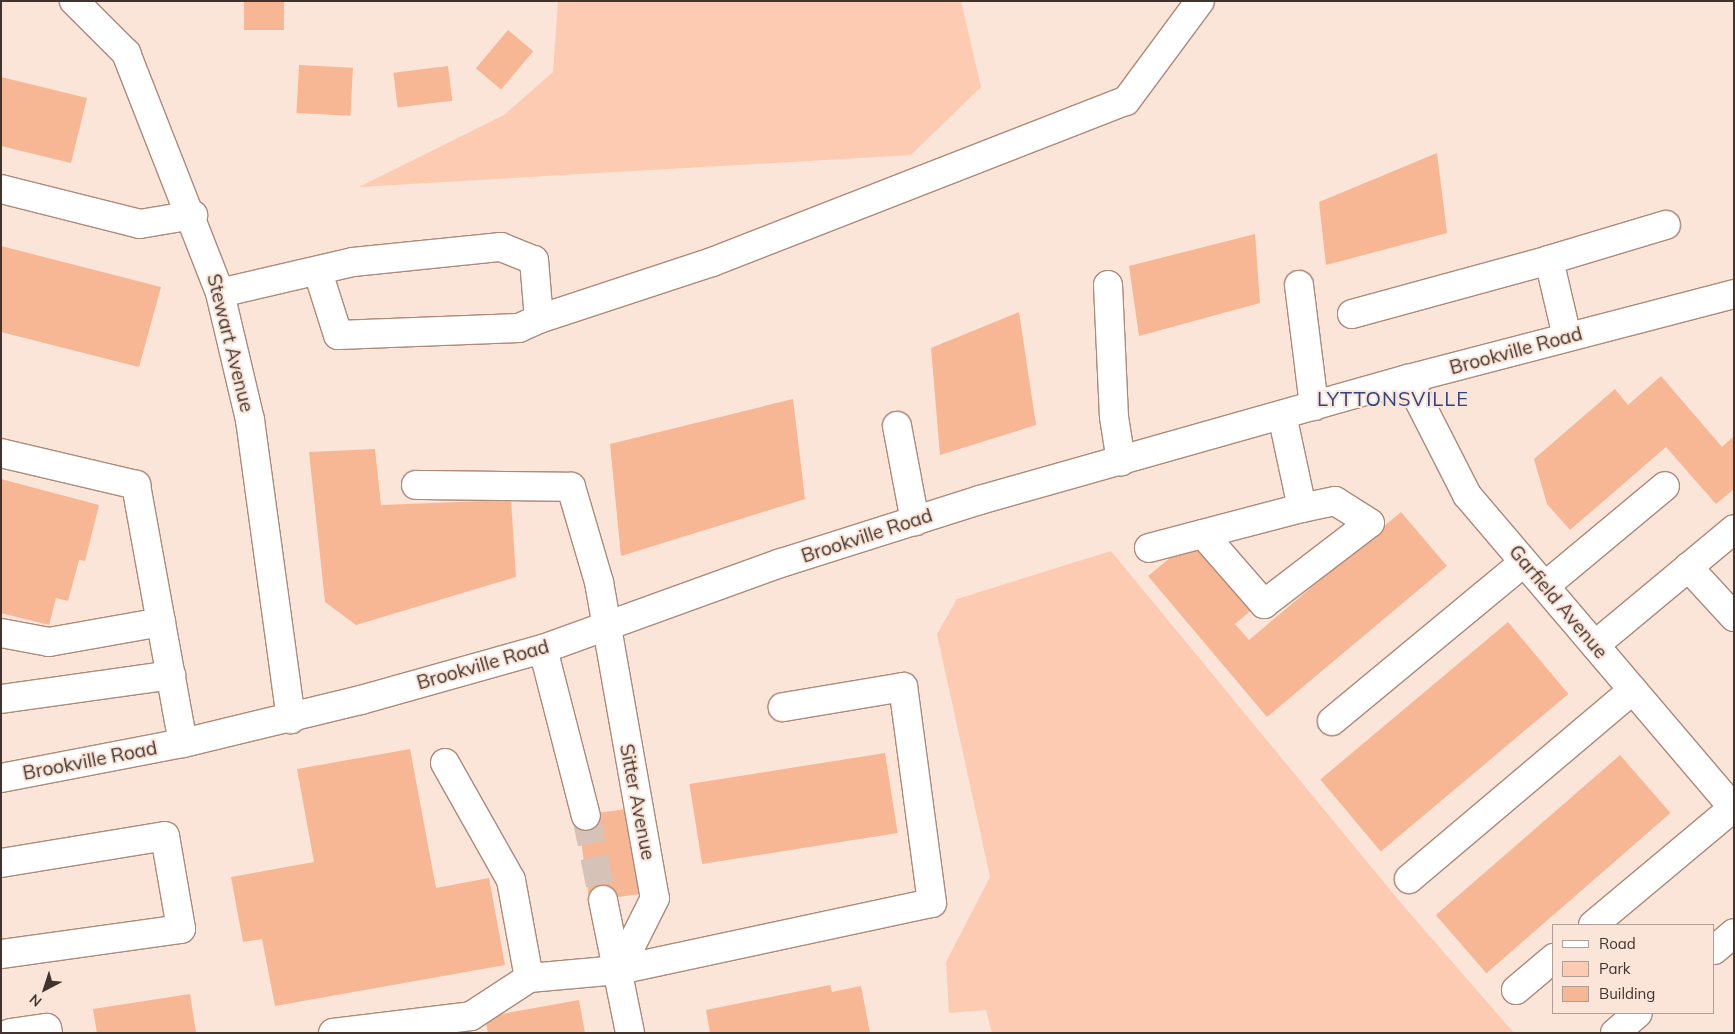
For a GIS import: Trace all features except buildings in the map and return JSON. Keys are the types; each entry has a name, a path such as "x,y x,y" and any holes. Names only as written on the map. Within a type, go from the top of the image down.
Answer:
{"street":[{"name":"Stewart Avenue","path":"74,1 126,53 193,215 220,292 250,420 291,719"},
{"path":"318,272 338,335 519,328 539,319 712,262 1126,101 1200,1"},
{"path":"1,189 140,224 193,215"},
{"path":"1352,314 1549,260 1666,224"},
{"path":"220,292 318,272 353,262 500,247 534,260 539,319"},
{"path":"1549,260 1567,337"},
{"path":"1299,285 1314,406"},
{"path":"1108,286 1114,417 1121,461"},
{"name":"Brookville Road","path":"1,778 183,743 291,719 543,649 606,628 781,563 915,521 1408,379 1732,293"},
{"name":"Garfield Avenue","path":"1408,379 1467,494 1733,808"},
{"path":"1282,415 1302,508"},
{"path":"897,426 915,521"},
{"path":"1,453 136,485 183,743"},
{"name":"Sitter Avenue","path":"416,485 571,487 606,628 655,898 619,970"},
{"path":"1545,586 1665,486"},
{"path":"1148,548 1302,508 1335,501 1370,523 1264,604 1203,534"},
{"path":"1595,645 1734,528"},
{"path":"1332,721 1524,562"},
{"path":"1688,567 1734,617"},
{"path":"1,633 49,642 161,622"},
{"path":"543,649 586,816"},
{"path":"1,699 171,674"},
{"path":"333,1033 471,1016 528,978 619,970 932,903 903,687 783,707"},
{"path":"1409,879 1633,690"},
{"path":"445,763 511,880 528,978"},
{"path":"1594,924 1733,808"},
{"path":"1,863 165,836 181,929 1,954"},
{"path":"603,900 619,970 630,1033"},
{"path":"1715,949 1734,933"},
{"path":"1516,990 1552,960"},
{"path":"1615,1033 1637,1014"},
{"path":"10,1033 47,1028 48,1033"}],"green space":[{"path":"558,1 961,1 981,87 911,155 359,187 504,115 553,72"},
{"path":"1111,551 1401,903 1514,1033 992,1033 986,1010 949,1013 946,962 990,877 937,634 957,599"}],"tunnel":[{"path":"586,816 603,900"}],"district":[{"name":"LYTTONSVILLE","path":"1393,398"}]}
